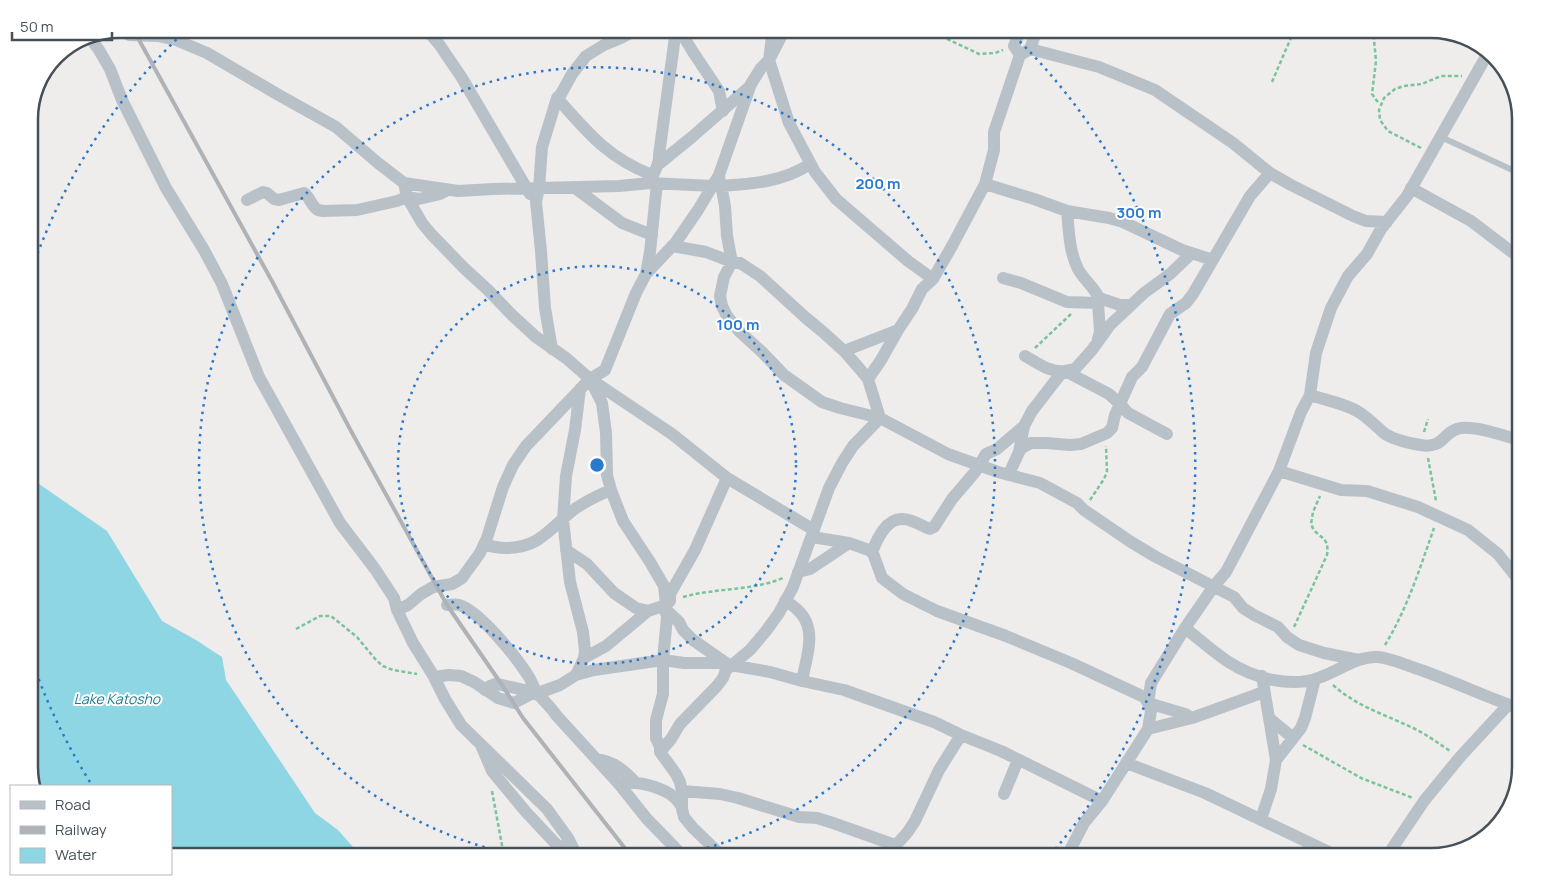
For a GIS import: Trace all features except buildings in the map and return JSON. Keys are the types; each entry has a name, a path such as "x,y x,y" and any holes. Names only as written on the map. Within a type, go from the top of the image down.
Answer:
{"street":[{"path":"167,38 207,52 336,127 404,183 458,191 627,186 653,180 748,185 778,178 810,164"},
{"path":"434,38 462,78 526,189 536,202"},
{"path":"552,349 545,308 536,202 542,147 557,98 579,64 586,56 604,45 621,38"},
{"path":"660,163 659,155 675,38"},
{"path":"684,38 719,91 723,110"},
{"path":"772,38 769,60 790,123 810,164 836,199 908,261 932,279"},
{"path":"397,610 408,605 433,587 449,585 460,580 484,544 503,487 513,465 526,446 590,379 605,370 632,301 646,274 673,245 717,182 751,84 761,68 769,60 780,38"},
{"path":"868,379 912,309 922,289 932,279 985,184 994,150 994,132 1021,50 1021,38"},
{"path":"1021,50 1030,38"},
{"path":"94,42 110,69 122,100 166,188 204,250 222,284 259,377 340,523 394,598 397,610 412,643 434,676 461,725 547,809 573,848"},
{"path":"1021,50 1098,67 1155,90 1233,143 1270,173 1298,189 1366,221 1387,222"},
{"path":"1148,704 1150,683 1184,628 1226,572 1278,472 1300,412 1310,395 1316,353 1331,308 1348,276 1407,196 1485,58"},
{"path":"646,274 652,236 653,180 660,163 751,84"},
{"path":"557,98 612,155 653,180"},
{"path":"1019,452 1022,448 1031,444 1046,442 1070,445 1081,444 1107,433 1112,428 1132,377 1142,368 1170,314 1186,303 1200,284 1250,196 1270,173"},
{"path":"717,182 722,190 732,262 724,277 720,296 722,306 739,332 784,375 822,402 880,418 948,454 1040,483 1076,503 1173,567 1214,586 1234,598 1244,608 1278,627 1299,644 1315,651 1359,660"},
{"path":"404,183 407,197 422,223 444,248 513,316 590,379 672,434 728,478 813,533 849,543 872,552 882,578 903,594 937,611 1006,636 1093,672 1144,697 1151,711 1148,729 1102,801 1084,823 1071,848"},
{"path":"985,184 1067,211 1123,222 1191,254 1213,260"},
{"path":"575,188 622,223 673,245 706,252 732,262 740,263 760,276 844,351 868,379 880,418"},
{"path":"1411,188 1472,221 1512,252"},
{"path":"247,200 263,192 279,200 304,193 318,210 349,211 397,201 407,197 429,197 450,190"},
{"path":"1067,211 1073,258 1078,270 1099,301 1100,332 1098,339"},
{"path":"1025,356 1049,370 1058,372 1075,368 1092,350 1098,339 1110,325 1131,304 1144,292 1170,274 1191,254"},
{"path":"1003,278 1021,283 1067,302 1084,304 1099,301 1120,305 1131,304"},
{"path":"844,351 898,330"},
{"path":"1066,371 1108,394 1128,412 1167,434"},
{"path":"1009,474 1019,452 1024,426 1032,411 1059,376 1066,371"},
{"path":"590,379 602,403 606,433 607,475 623,521 664,586 667,605 684,630 693,640 731,666"},
{"path":"576,675 584,658 585,651 583,632 570,582 562,520 566,476 575,430 580,389"},
{"path":"1310,395 1355,410 1368,418 1386,434 1408,442 1426,445 1436,444 1456,429 1463,428 1497,433 1512,438"},
{"path":"660,752 672,739 680,724 717,686 726,670 750,650 778,613 793,587 829,488 842,463 853,446 880,418"},
{"path":"872,552 888,524 896,520 904,519 930,529 937,525 952,499 972,477 978,464 986,454 997,449 1024,426"},
{"path":"1278,472 1341,490 1367,491 1418,507 1468,530 1498,554 1512,571"},
{"path":"714,848 684,817 680,782 660,752 655,727 663,694 666,617 670,594 695,550 728,478"},
{"path":"484,544 496,548 513,548 531,542 542,537 575,509 598,495 611,490"},
{"path":"798,572 810,569 849,543"},
{"path":"566,550 587,564 626,602 636,608 648,611"},
{"path":"785,601 803,615 809,628 809,651 802,681"},
{"path":"447,605 456,604 464,607 494,633 529,677 536,693 548,703 556,715 619,784 647,819 676,848"},
{"path":"584,658 606,646 648,611 667,605"},
{"path":"1184,628 1228,661 1244,670 1274,681 1292,683 1319,678 1354,661 1377,657 1437,675 1512,706"},
{"path":"434,676 461,676 498,698 514,703 560,685 576,675 594,670 663,660 684,663 719,663 770,672 844,690 934,722 1001,751 1102,801"},
{"path":"1260,819 1272,789 1276,760 1262,676"},
{"path":"1276,760 1301,728 1319,678"},
{"path":"1148,729 1192,718 1264,692"},
{"path":"1148,704 1185,714 1192,718"},
{"path":"1392,848 1424,802 1460,758 1508,705"},
{"path":"1270,720 1293,738"},
{"path":"893,848 911,827 938,770 961,735"},
{"path":"480,743 492,771 521,807 556,844 563,848"},
{"path":"596,759 618,766 636,783"},
{"path":"1004,794 1018,760"},
{"path":"1126,763 1205,793 1260,819 1306,848"},
{"path":"619,784 636,783 668,792 682,808"},
{"path":"682,791 720,794 798,817 817,818 895,845"}],"lane":[{"path":"1441,137 1512,170"}],"path":[{"path":"943,38 979,54 1021,50"},
{"path":"1272,82 1291,38"},
{"path":"1374,38 1376,61 1372,94 1382,104"},
{"path":"1429,156 1420,146 1388,131 1380,120 1379,110 1384,98 1395,89 1422,84 1441,76 1466,75 1479,70"},
{"path":"1025,356 1084,304"},
{"path":"1377,657 1395,629 1404,609 1439,516 1424,433 1428,419"},
{"path":"1084,510 1107,472 1105,448 1107,433"},
{"path":"1288,637 1297,621 1328,548 1324,538 1310,524 1312,512 1324,486"},
{"path":"667,605 693,594 716,592 780,580 798,572"},
{"path":"296,629 320,616 331,616 357,637 376,660 388,669 434,676"},
{"path":"1319,678 1350,698 1391,719 1414,728 1460,758"},
{"path":"1293,738 1361,778 1424,802"},
{"path":"490,783 502,848"}],"water":[{"name":"Lake Katosho","path":"38,483 107,531 162,621 222,657 226,680 315,813 338,830 354,848 172,848 172,785 40,785 38,772"}],"railway":[{"path":"138,38 447,605 523,718 625,848"}]}
